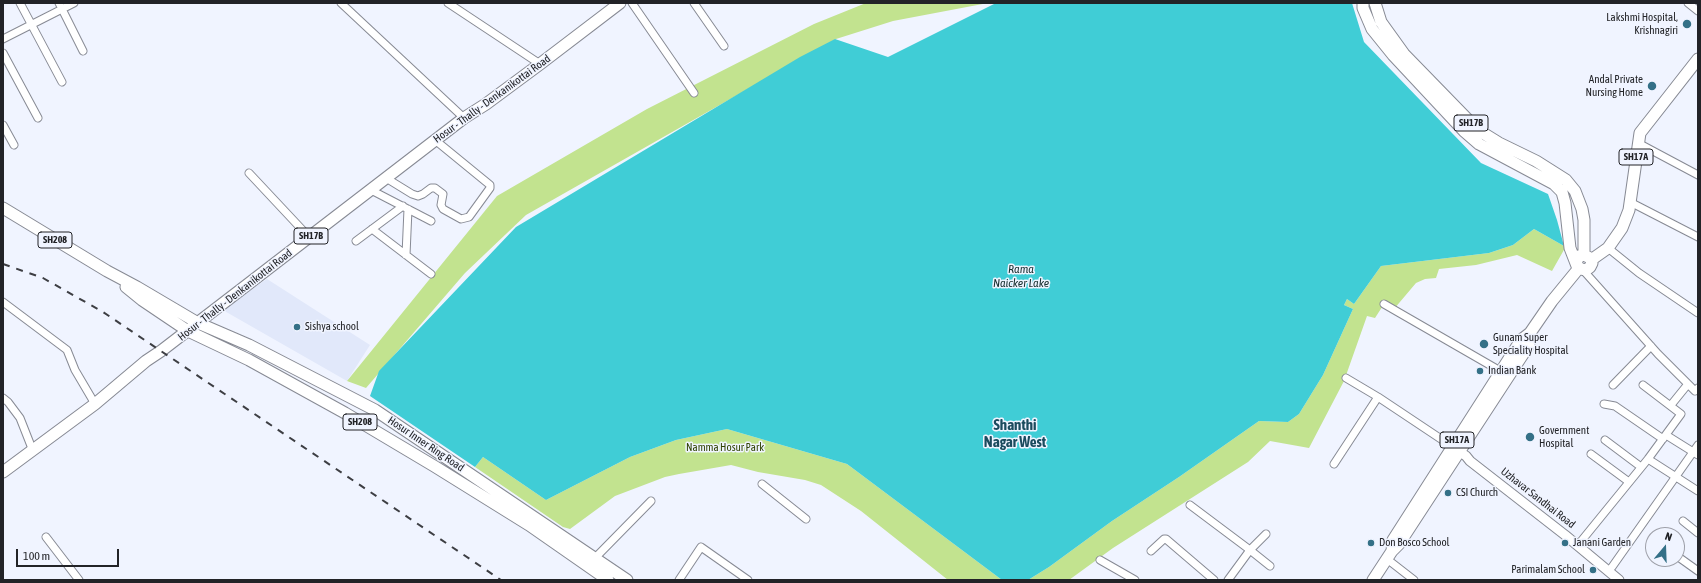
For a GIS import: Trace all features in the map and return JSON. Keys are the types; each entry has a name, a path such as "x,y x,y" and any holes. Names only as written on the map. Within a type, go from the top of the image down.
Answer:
{"main road":[{"name":"Hosur - Thally - Denkanikottai Road","path":"3,472 95,404 146,362 435,140 464,118 486,104 620,3"},
{"name":"SH17B","path":"1363,3 1363,8 1372,29 1393,55 1464,132 1479,144 1554,184 1562,192 1565,203 1570,248 1583,260"},
{"name":"SH17B","path":"1375,3 1381,22 1404,54 1460,112 1484,134 1536,161 1566,180 1577,196 1584,220 1583,260"},
{"name":"SH17A","path":"1460,451 1502,372 1521,340 1530,334 1552,301 1583,260 1608,248 1622,228 1629,210 1640,133 1698,58"},
{"name":"Hosur Inner Ring Road","path":"3,208 107,271 198,323 249,345 375,410 499,492 627,580"},
{"name":"Hosur Inner Ring Road","path":"107,271 142,300 188,331 249,360 318,398 434,466 516,517 608,580"},
{"name":"SH17A","path":"1373,580 1389,555 1393,540 1460,451 1529,345 1530,334"},
{"path":"318,398 326,385"},
{"name":"Uzhavar Sandhai Road","path":"1460,451 1470,461 1579,543 1619,580"},
{"path":"1579,543 1627,580"}],"street":[{"path":"20,3 62,82"},
{"path":"3,39 31,25 61,6 74,3"},
{"path":"341,3 464,118"},
{"path":"448,3 540,64"},
{"path":"632,3 694,93"},
{"path":"694,3 724,46"},
{"path":"1688,3 1698,11"},
{"path":"61,6 83,50"},
{"path":"3,53 38,118"},
{"path":"3,125 14,145"},
{"path":"386,178 418,196 431,188 435,188 442,194 441,205 443,209 461,219 469,217 490,188 490,185 435,140"},
{"path":"1638,143 1698,175"},
{"path":"249,173 309,237"},
{"path":"371,190 431,221"},
{"path":"1630,202 1698,237"},
{"path":"356,241 405,207"},
{"path":"405,207 406,255"},
{"path":"372,229 431,274"},
{"path":"1608,248 1638,273 1698,313"},
{"path":"1583,260 1651,346 1695,391 1698,388"},
{"path":"3,302 67,350 75,370 95,404"},
{"path":"1384,304 1502,372"},
{"path":"1613,385 1651,346"},
{"path":"1346,378 1378,396 1460,451"},
{"path":"1671,405 1688,384"},
{"path":"1579,543 1648,459 1681,414 1643,385"},
{"path":"1334,464 1378,396"},
{"path":"3,399 8,402 20,418 33,451"},
{"path":"1604,404 1614,406 1623,413 1695,454"},
{"path":"1605,440 1641,467"},
{"path":"1612,567 1675,477 1695,454 1698,445"},
{"path":"1591,454 1629,482"},
{"path":"1648,459 1698,491"},
{"path":"762,484 806,519"},
{"path":"595,558 651,501"},
{"path":"1190,505 1270,566"},
{"path":"1683,521 1698,533"},
{"path":"1228,580 1250,550 1266,534"},
{"path":"46,537 79,580"},
{"path":"1151,551 1166,539 1214,580"},
{"path":"680,580 701,547 748,580"},
{"path":"1389,555 1414,580"},
{"path":"1100,560 1135,580"},
{"path":"1685,562 1698,571"}],"shaded area":[{"name":"Sishya school","path":"267,279 370,345 347,381 221,309"}],"green space":[{"path":"866,3 988,3 893,21 836,39 526,215 465,273 366,388 347,381 497,196 647,109 814,24"},
{"path":"1534,229 1565,248 1552,271 1517,255 1476,265 1439,269 1436,278 1425,279 1416,283 1394,309 1384,304 1375,318 1367,316 1344,381 1309,448 1270,441 1248,462 1113,548 1069,580 1028,580 1259,421 1288,422 1299,414 1323,375 1353,309 1344,305 1347,299 1354,304 1381,266 1489,253 1513,245"},
{"name":"Namma Hosur Park","path":"727,429 847,464 1002,580 948,580 861,511 821,485 805,480 758,472 731,465 679,474 665,477 615,496 570,529 563,527 475,467 483,457 546,500 630,457 676,440"}],"water":[{"name":"Rama Naicker Lake","path":"996,3 1352,3 1364,42 1481,163 1548,194 1564,246 1534,229 1513,245 1489,253 1381,266 1354,304 1347,299 1344,305 1353,309 1323,375 1299,414 1288,422 1259,421 1028,580 1002,580 847,464 727,429 676,440 630,457 546,500 483,457 475,467 370,396 379,371 516,227 800,57 835,39 888,57"}],"railway":[{"path":"3,264 43,278 103,312 501,580"}],"place":[{"name":"Lakshmi Hospital, Krishnagiri","path":"1687,24"},
{"name":"Andal Private Nursing Home","path":"1652,86"},
{"name":"Sishya school","path":"297,327"},
{"name":"Gunam Super Speciality Hospital","path":"1484,344"},
{"name":"Indian Bank","path":"1480,371"},
{"name":"Government Hospital","path":"1530,437"},
{"name":"CSI Church","path":"1448,493"},
{"name":"Don Bosco School","path":"1371,543"},
{"name":"Janani Garden","path":"1565,543"},
{"name":"Parimalam School","path":"1593,570"}],"district":[{"name":"Shanthi Nagar West","path":"1015,434"}]}
